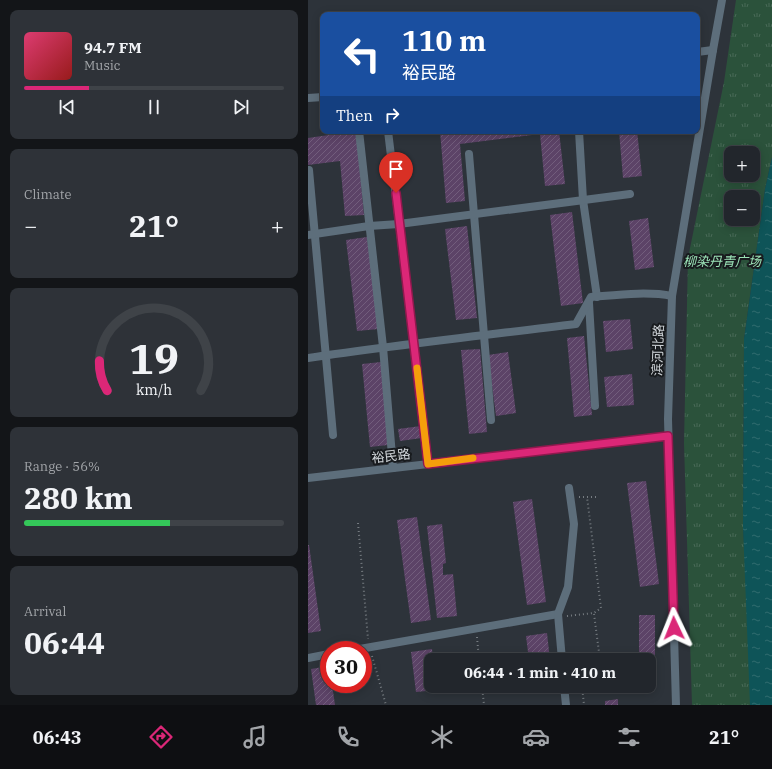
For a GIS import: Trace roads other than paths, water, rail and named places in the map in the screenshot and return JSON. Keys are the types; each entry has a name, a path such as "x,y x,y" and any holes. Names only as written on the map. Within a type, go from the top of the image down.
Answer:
{"street":[{"name":"滨河北路","path":"700,128 722,0"},
{"path":"700,52 713,50"},
{"path":"308,98 320,97"},
{"path":"359,134 383,347 393,468"},
{"path":"388,134 428,464"},
{"path":"579,134 583,200 597,297"},
{"name":"滨河北路","path":"676,705 668,436 672,296 699,134"},
{"path":"469,154 491,420"},
{"path":"309,170 312,235 326,355 333,435"},
{"path":"312,235 369,226 399,224 630,194"},
{"path":"308,358 383,347 576,324 591,298 631,294 664,294 672,296"},
{"path":"588,302 594,406"},
{"name":"裕民路","path":"308,478 668,436"},
{"path":"561,653 558,615 568,587 574,524 569,488"},
{"path":"372,646 558,615"},
{"path":"308,658 320,656"},
{"path":"565,693 566,705"}],"water":[{"path":"772,157 772,705 750,705 743,527 744,339 765,189"}],"park label":[{"name":"柳染丹青广场","path":"722,261"}]}
